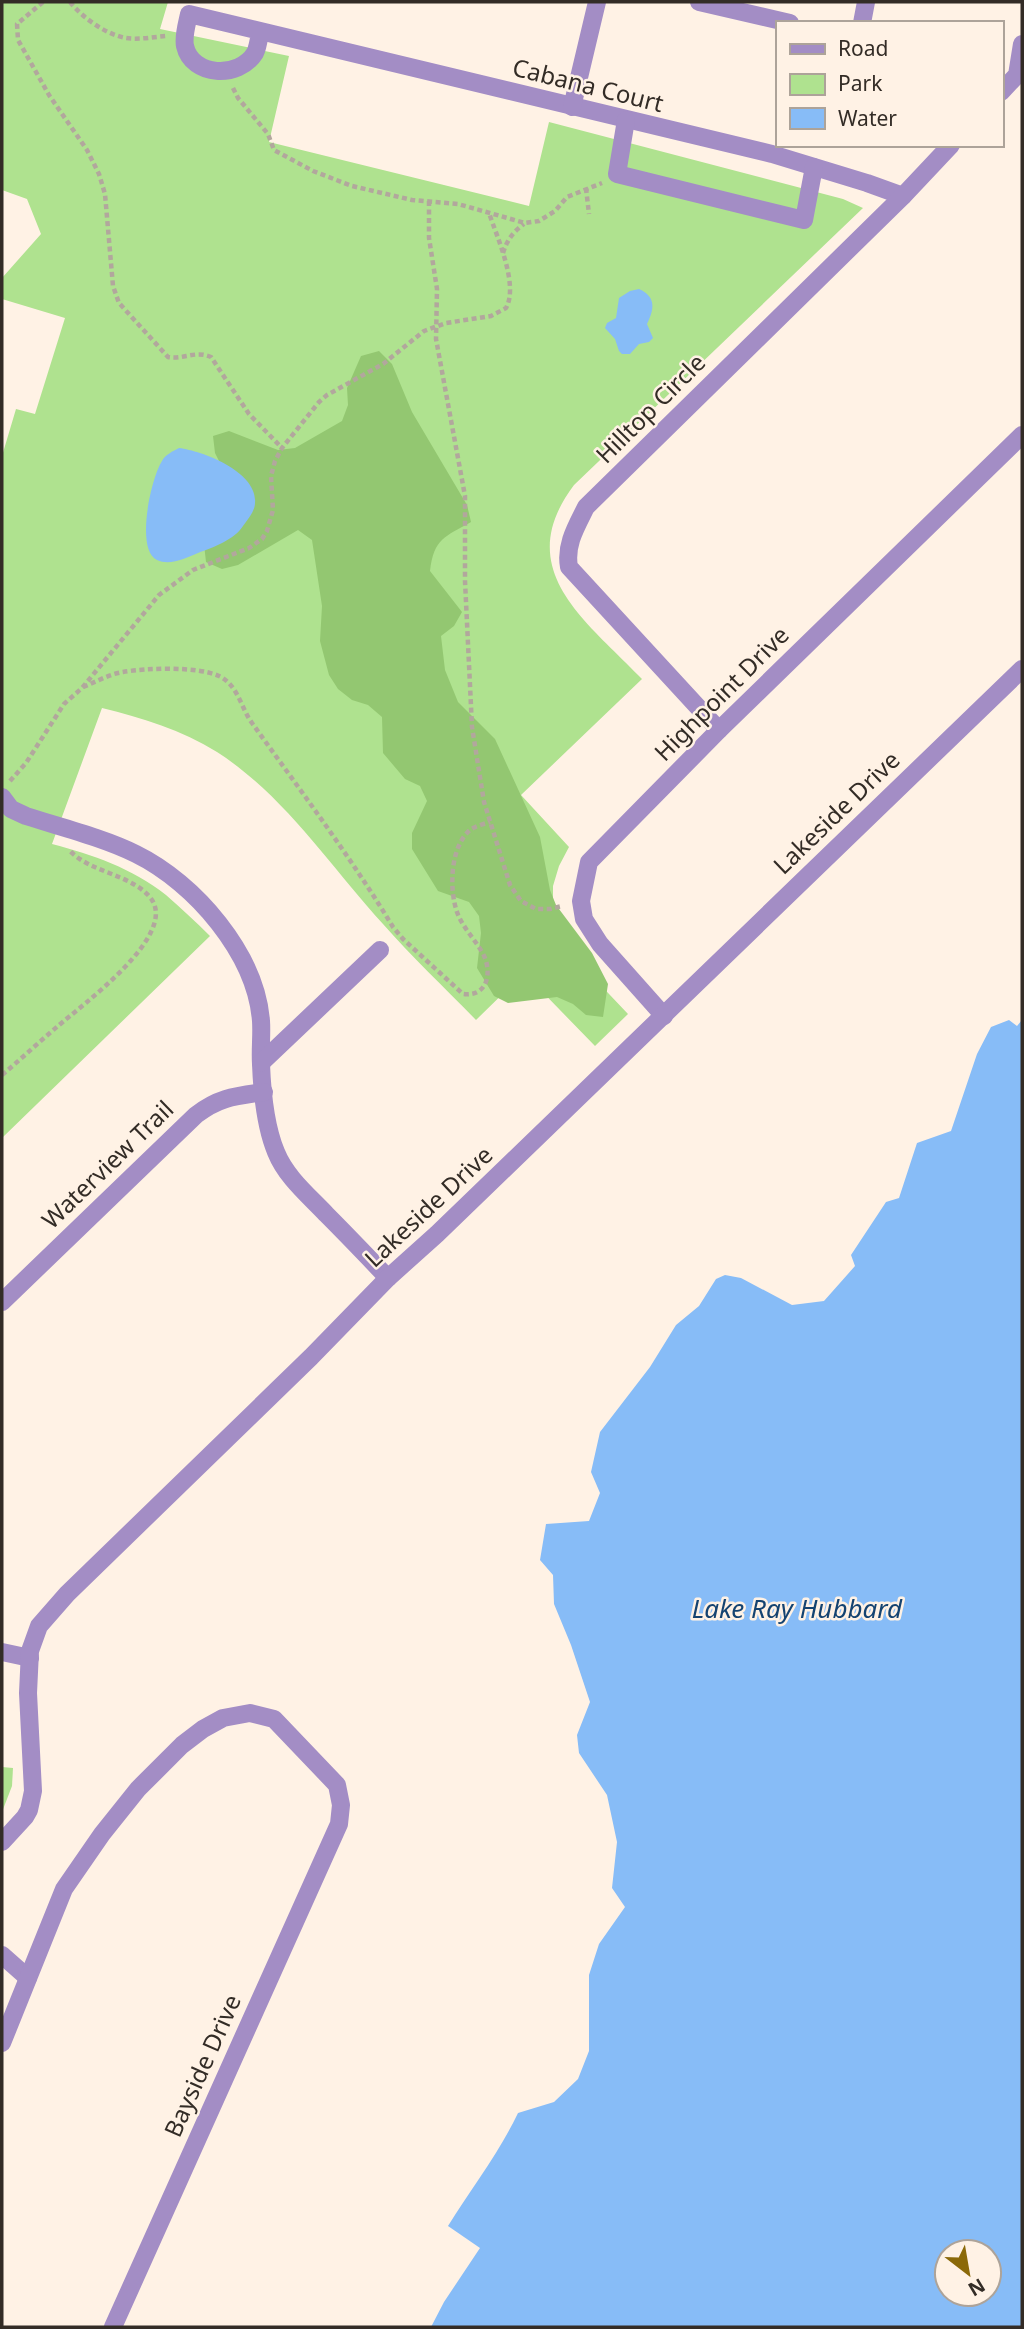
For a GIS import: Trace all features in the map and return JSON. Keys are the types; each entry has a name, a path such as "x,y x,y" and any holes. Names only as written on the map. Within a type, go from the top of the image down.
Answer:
{"street":[{"path":"572,107 597,2"},
{"path":"699,2 781,21"},
{"path":"862,21 866,2"},
{"name":"Cabana Court","path":"185,34 189,14 772,154 903,196"},
{"path":"185,34 187,54 196,64 208,70 229,70 246,62 254,53 260,32"},
{"path":"1003,89 1014,75 1022,44"},
{"path":"626,120 617,174 804,220 814,167"},
{"name":"Hilltop Circle","path":"719,730 569,567 567,555 571,538 586,507 903,196 949,147"},
{"name":"Highpoint Drive","path":"581,901 589,862 719,730 1022,435"},
{"name":"Lakeside Drive","path":"2,1842 25,1817 33,1791 28,1693 30,1658 39,1626 67,1594 311,1357 388,1278 664,1016 1022,669"},
{"path":"2,797 11,808 26,816 136,854 175,880 205,908 235,944 245,961 258,997 264,1092 276,1153 291,1178 388,1278"},
{"path":"581,901 584,919 600,944 664,1016"},
{"path":"261,1063 380,950"},
{"name":"Waterview Trail","path":"2,1302 196,1115 211,1103 226,1097 264,1092"},
{"path":"2,1652 30,1658"},
{"name":"Bayside Drive","path":"28,1978 64,1889 102,1834 138,1789 182,1745 202,1730 223,1718 250,1713 274,1719 337,1785 341,1805 339,1824 113,2327"},
{"path":"2,1955 28,1978 2,2043"}],"path":[{"path":"43,2 23,17 16,34 25,55 78,135 99,174 104,194 113,286 119,303 168,357 176,358 194,353 211,357 249,414 282,448"},
{"path":"70,2 94,23 120,36 137,38 185,34"},
{"path":"229,70 238,99 268,134 274,150 340,183 412,200 458,204 525,223 539,222 555,211 567,197 617,174"},
{"path":"586,188 589,214"},
{"path":"429,201 429,238 437,289 436,326 446,399 465,496 465,581 472,727 484,802 510,885 522,901 536,909 550,909 581,901"},
{"path":"2,787 12,780 26,763 64,704 82,688 159,595 193,570 249,548 262,539 273,510 271,477 275,461 282,448 327,395 383,364 424,331 436,326 491,316 506,308 511,295 503,254 489,213"},
{"path":"503,254 514,232 525,223"},
{"path":"82,688 123,672 165,670 206,672 231,684 249,719 330,829 393,926 403,939 463,994 478,993 487,982 488,969 483,955 457,913 453,882 456,855 471,830 490,822"},
{"path":"2,1075 108,985 137,953 153,928 156,908 151,899 130,883 78,859 70,851 75,832"}],"green space":[{"path":"2,2 168,2 160,29 289,56 269,142 529,206 549,122 843,199 863,208 574,485 556,515 550,543 553,568 563,592 579,615 642,679 521,795 569,847 553,886 553,907 573,956 628,1014 595,1046 524,973 476,1020 394,936 305,832 264,789 217,752 190,737 102,708 52,844 97,858 140,877 166,895 210,936 2,1138 2,456 16,409 35,414 65,318 2,299 2,278 41,234 27,199 2,190"},
{"path":"379,351 392,364 412,412 467,505 471,522 442,540 434,552 430,571 462,612 454,626 441,636 445,670 458,702 495,739 540,837 550,890 556,905 592,953 608,984 603,1017 586,1015 573,1004 557,997 508,1003 494,996 477,968 481,933 479,916 469,902 438,891 412,849 412,833 427,801 420,786 405,779 383,753 382,717 368,705 352,700 338,689 329,675 320,641 322,606 312,540 298,530 238,565 222,569 206,562 204,544 230,483 215,453 213,436 229,431 278,450 295,448 342,421 348,405 347,388 361,356"},
{"path":"2,1767 13,1768 12,1786 2,1812"}],"water":[{"path":"639,289 651,300 652,309 647,324 653,338 649,342 639,344 630,354 622,354 615,339 605,328 607,323 616,318 619,298"},
{"path":"179,448 214,459 239,473 254,492 255,506 243,526 229,539 183,559 162,562 150,554 147,543 147,513 153,482 162,461 169,453"},
{"name":"Lake Ray Hubbard","path":"1009,1020 1017,1026 1022,1020 1022,2327 431,2327 444,2302 480,2248 448,2226 494,2157 518,2113 554,2102 578,2079 589,2051 589,1975 599,1944 625,1907 612,1888 617,1842 607,1795 579,1753 577,1735 590,1702 554,1604 553,1575 540,1560 546,1524 589,1521 600,1493 591,1472 600,1432 650,1367 676,1325 699,1306 716,1279 725,1275 741,1278 792,1305 824,1301 855,1266 851,1255 886,1202 899,1198 917,1143 951,1131 977,1054 991,1027"}]}
